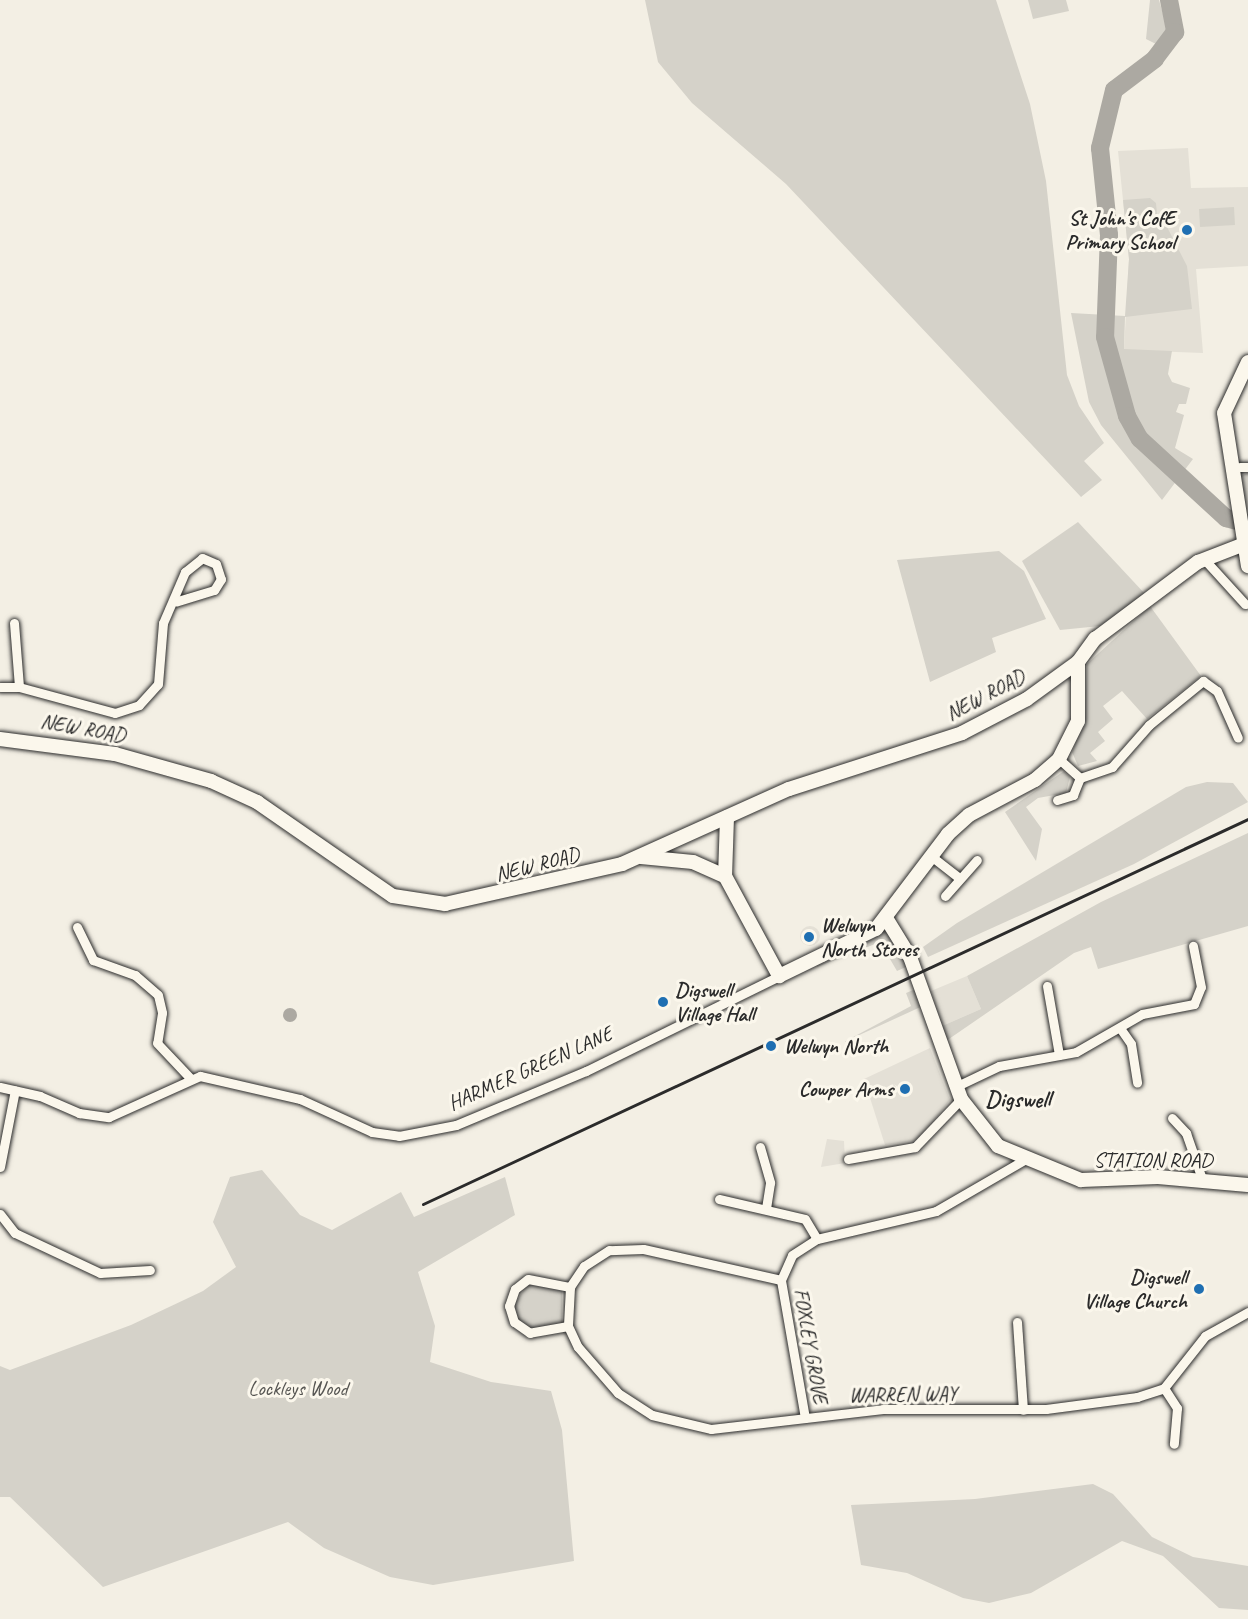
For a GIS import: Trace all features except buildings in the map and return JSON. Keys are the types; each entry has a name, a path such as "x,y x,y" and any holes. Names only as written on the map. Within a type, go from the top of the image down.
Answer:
{"street":[{"path":"1248,362 1224,413 1242,545 1248,566"},
{"path":"1078,662 1100,634 1204,559 1242,545"},
{"path":"0,687 19,687 115,713 139,705 158,684 163,623 177,601 179,582 191,564 202,558 216,564 221,579 214,590 177,601"},
{"path":"1204,559 1245,604"},
{"path":"14,623 19,687"},
{"name":"HARMER GREEN LANE","path":"189,1077 300,1099 372,1132 399,1136 456,1125 586,1071 876,929 931,856 969,815 1024,788 1059,759 1078,721 1078,662"},
{"name":"NEW ROAD","path":"0,739 94,750 211,781 257,802 393,896 424,903 471,902 639,857 789,789 962,733 1027,699 1078,662"},
{"path":"1058,800 1073,795 1080,778 1112,767 1149,726 1203,681 1217,691 1238,738"},
{"path":"1059,759 1080,778"},
{"path":"727,817 725,876 779,976"},
{"path":"931,856 959,878"},
{"path":"639,857 693,862 725,876"},
{"path":"945,896 977,860"},
{"name":"STATION ROAD","path":"886,918 910,957 958,1093 988,1138 1024,1160 1088,1181 1202,1179 1248,1185"},
{"path":"0,1087 15,1090 79,1113 109,1117 140,1106 189,1077 157,1043 162,1004 154,990 135,975 93,960 77,927"},
{"path":"848,1159 915,1147 958,1093 999,1065 1059,1055 1120,1028 1142,1014 1197,1001 1201,987 1193,946"},
{"path":"1047,986 1059,1055"},
{"path":"1120,1028 1131,1044 1137,1083"},
{"path":"0,1167 15,1090"},
{"path":"1172,1118 1186,1133 1202,1179"},
{"path":"760,1147 770,1183 766,1208"},
{"path":"570,1287 528,1279 515,1289 509,1306 514,1322 530,1333 568,1326 570,1287 599,1254 630,1247 782,1280 792,1255 817,1239 936,1211 1024,1160"},
{"path":"719,1199 766,1208 805,1219 817,1239"},
{"path":"0,1214 15,1233 57,1256 101,1273 150,1270"},
{"name":"FOXLEY GROVE","path":"782,1280 805,1418"},
{"path":"1174,1444 1177,1408 1164,1388 1205,1336 1248,1312"},
{"path":"1017,1322 1023,1410"},
{"name":"WARREN WAY","path":"568,1326 606,1382 652,1415 711,1429 884,1409 1023,1410 1122,1401 1164,1388"}],"shaded area":[{"name":"St John's CofE Primary School","path":"1188,148 1191,188 1248,187 1248,266 1196,269 1203,353 1124,350 1129,259 1118,151"},
{"path":"810,926 817,929 820,936 817,943 810,946 803,943 800,936 803,929"},
{"path":"967,976 981,1009 942,1026 931,991"},
{"path":"290,1008 295,1010 297,1015 295,1020 290,1022 285,1020 283,1015 285,1010"},
{"path":"930,1048 950,1100 919,1140 885,1145 864,1079"},
{"path":"827,1139 844,1141 845,1163 821,1167"}],"green space":[{"path":"645,0 996,0 1030,104 1046,181 1067,375 1079,406 1104,443 1084,461 1102,480 1081,497 786,184 692,103 658,62"},
{"path":"1028,0 1066,0 1069,11 1033,19"},
{"path":"1150,0 1159,0 1168,31 1158,45 1146,39"},
{"path":"1150,198 1156,203 1158,225 1166,225 1187,266 1192,309 1125,317 1124,349 1172,351 1168,374 1172,382 1190,388 1186,404 1179,404 1176,412 1184,415 1175,448 1193,459 1162,500 1101,425 1089,402 1071,313 1125,316 1129,259 1123,200"},
{"path":"1234,207 1235,225 1200,227 1199,209"},
{"path":"1248,473 1248,536 1240,476"},
{"path":"1078,522 1146,595 1100,626 1060,630 1022,561"},
{"path":"999,551 1024,571 1046,619 992,638 996,652 930,682 897,560"},
{"path":"1150,606 1201,676 1147,719 1122,691 1103,706 1113,719 1098,732 1105,741 1090,753 1097,761 1078,766 1072,752 1085,718 1087,664"},
{"path":"1064,771 1070,777 1066,793 1038,798 1026,807 1042,829 1036,861 1005,812"},
{"path":"1207,782 1233,783 1248,802 1134,864 928,957 923,947 957,923 1186,787"},
{"path":"1248,833 1248,926 1098,969 1091,947 1074,953 946,1041 942,1026 981,1009 967,976 1101,902"},
{"path":"882,931 894,934 908,966 897,971 880,942 817,967 815,963"},
{"path":"918,988 925,1005 844,1042 911,1006 906,993"},
{"name":"Lockleys Wood","path":"262,1170 300,1215 332,1230 401,1192 414,1217 505,1177 515,1215 418,1272 435,1326 430,1362 491,1382 551,1391 562,1430 574,1561 433,1585 390,1577 324,1548 288,1522 103,1587 10,1497 0,1497 0,1366 10,1370 131,1325 203,1291 236,1267 213,1222 230,1177"},
{"path":"528,1283 562,1290 562,1324 531,1330 518,1320 513,1307"},
{"path":"1093,1484 1113,1494 1152,1537 1193,1557 1248,1566 1248,1610 1219,1608 1163,1556 1122,1541 1031,1593 989,1603 963,1598 907,1573 861,1565 851,1505 975,1499"}],"waterway":[{"path":"1169,0 1175,32 1155,59 1114,90 1100,148 1109,235 1105,337 1127,416 1140,439 1226,518 1248,524"}],"railway":[{"path":"423,1204 1248,819"}],"place":[{"name":"St John's CofE Primary School","path":"1187,230"},
{"name":"Welwyn North Stores","path":"809,937"},
{"name":"Digswell Village Hall","path":"663,1002"},
{"name":"Welwyn North","path":"771,1046"},
{"name":"Cowper Arms","path":"905,1089"},
{"name":"Digswell Village Church","path":"1199,1289"}],"district":[{"name":"Digswell","path":"1018,1100"}]}
